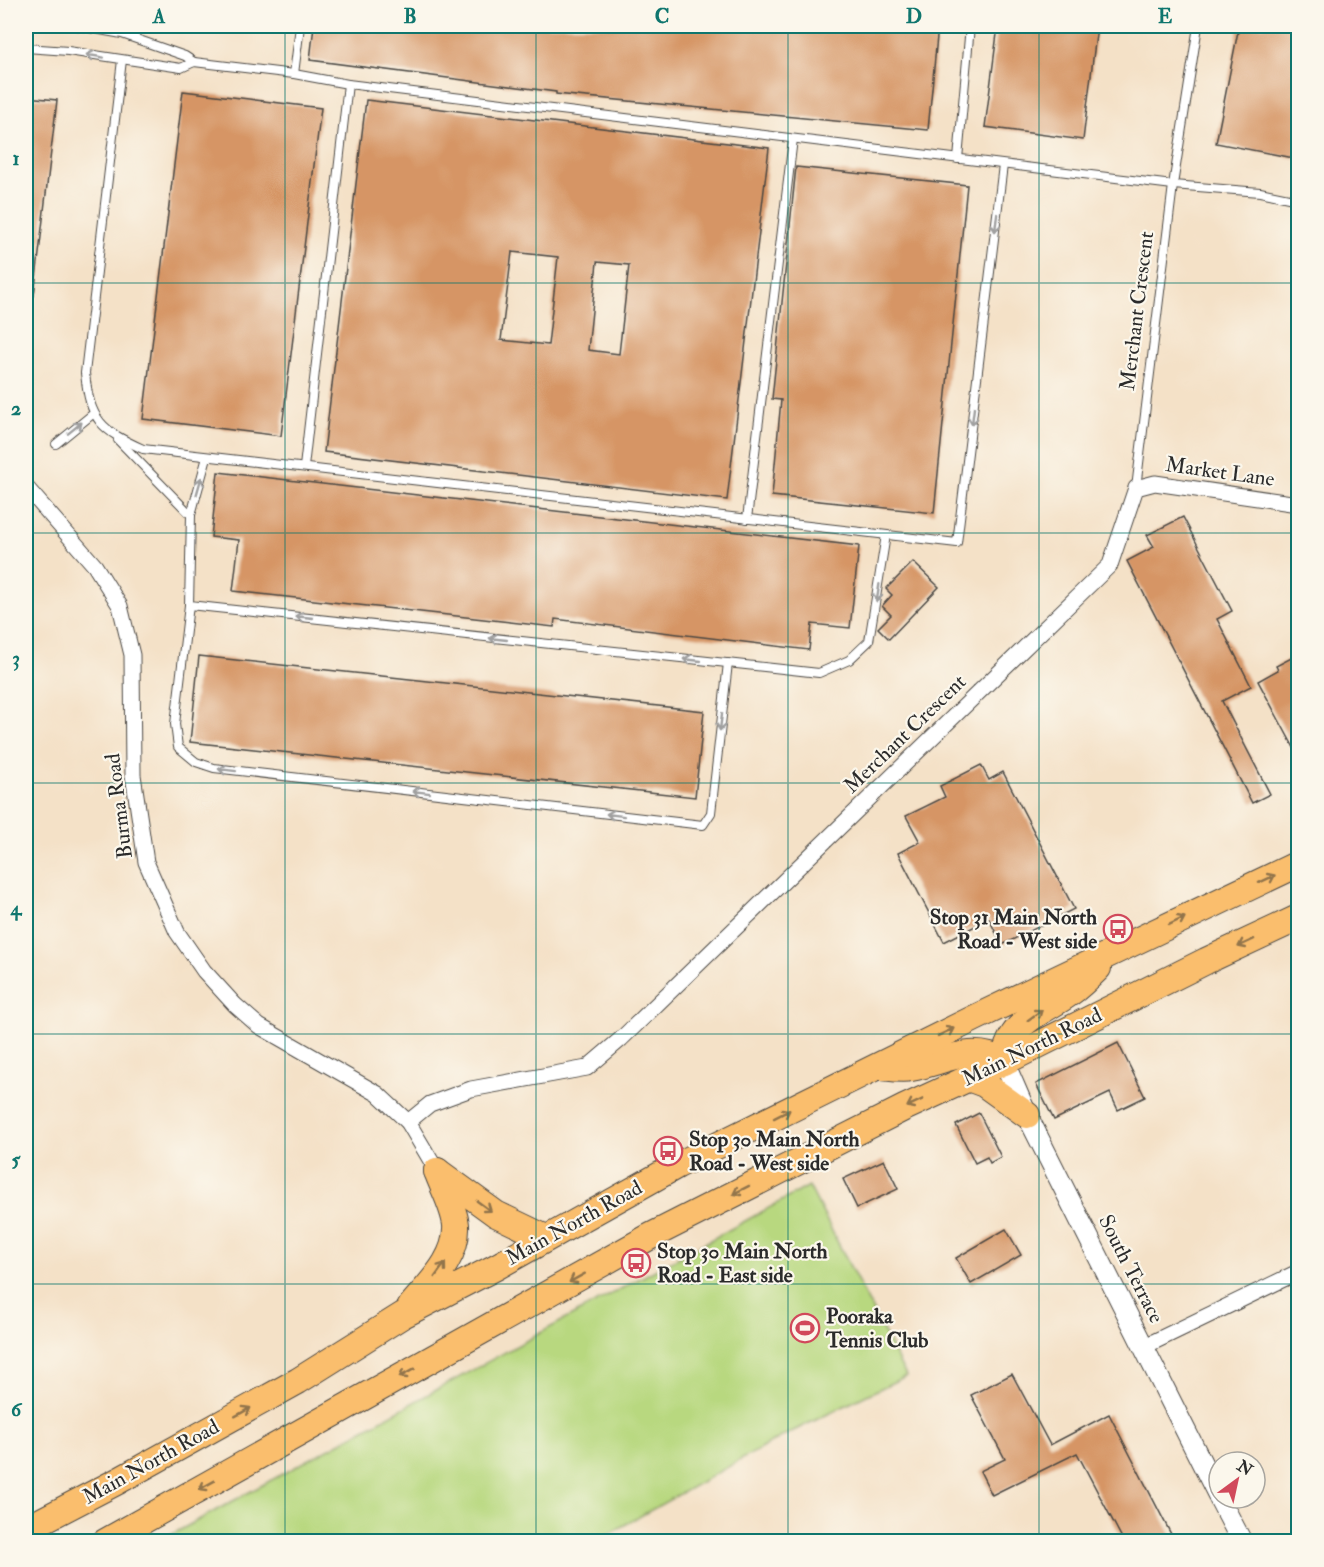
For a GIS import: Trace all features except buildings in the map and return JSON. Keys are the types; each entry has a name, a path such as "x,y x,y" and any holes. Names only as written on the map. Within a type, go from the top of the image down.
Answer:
{"highway":[{"name":"Main North Road","path":"26,1529 118,1481 298,1381 403,1315 496,1267 686,1161 1124,946 1299,864"},
{"name":"Main North Road","path":"105,1542 651,1236 904,1108 1004,1062 1206,961 1299,918"},
{"path":"875,1067 909,1068 952,1056 975,1053 989,1054 1004,1062 1006,1046 1032,1015 1069,994 1124,946"},
{"path":"968,1078 984,1084 1027,1115"},
{"path":"437,1171 496,1214 546,1238"},
{"path":"403,1315 442,1268 450,1256 454,1243 456,1224 437,1171"}],"street":[{"name":"Market Lane","path":"1136,488 1155,483 1299,504"},
{"name":"Burma Road","path":"26,487 94,566 120,606 132,654 133,775 146,862 177,932 204,971 235,1005 259,1026 378,1094 408,1122 437,1171"},
{"name":"Merchant Crescent","path":"408,1122 430,1104 471,1089 587,1068 621,1039 1110,565 1136,488"},
{"name":"South Terrace","path":"1004,1062 1027,1115 1207,1474"},
{"path":"1143,1347 1299,1272"},
{"name":"South Terrace","path":"1225,1510 1242,1542"}],"lane":[{"path":"78,26 122,34 185,56 194,62 294,74 348,84 1003,165 1173,185 1260,192 1299,200"},
{"path":"294,74 300,26"},
{"path":"958,159 970,26"},
{"name":"Merchant Crescent","path":"1136,488 1173,185 1198,26"},
{"path":"26,48 68,51 181,68 194,62"},
{"path":"122,60 85,373 88,400 94,413 191,515"},
{"path":"304,468 348,84"},
{"path":"747,519 793,139"},
{"path":"115,436 143,449 957,543 1003,165"},
{"path":"56,444 94,413"},
{"path":"207,457 191,515 189,604 175,724 178,747 196,762 214,768 703,825 711,813 728,663"},
{"path":"189,604 819,673 849,660 869,640 886,535"}],"green space":[{"path":"809,1186 906,1376 785,1435 596,1541 160,1541"}],"place":[{"name":"Stop 31 Main North Road - West side","path":"1118,929"},
{"name":"Stop 30 Main North Road - West side","path":"668,1151"},
{"name":"Stop 30 Main North Road - East side","path":"636,1263"},
{"name":"Pooraka Tennis Club","path":"805,1328"}]}
